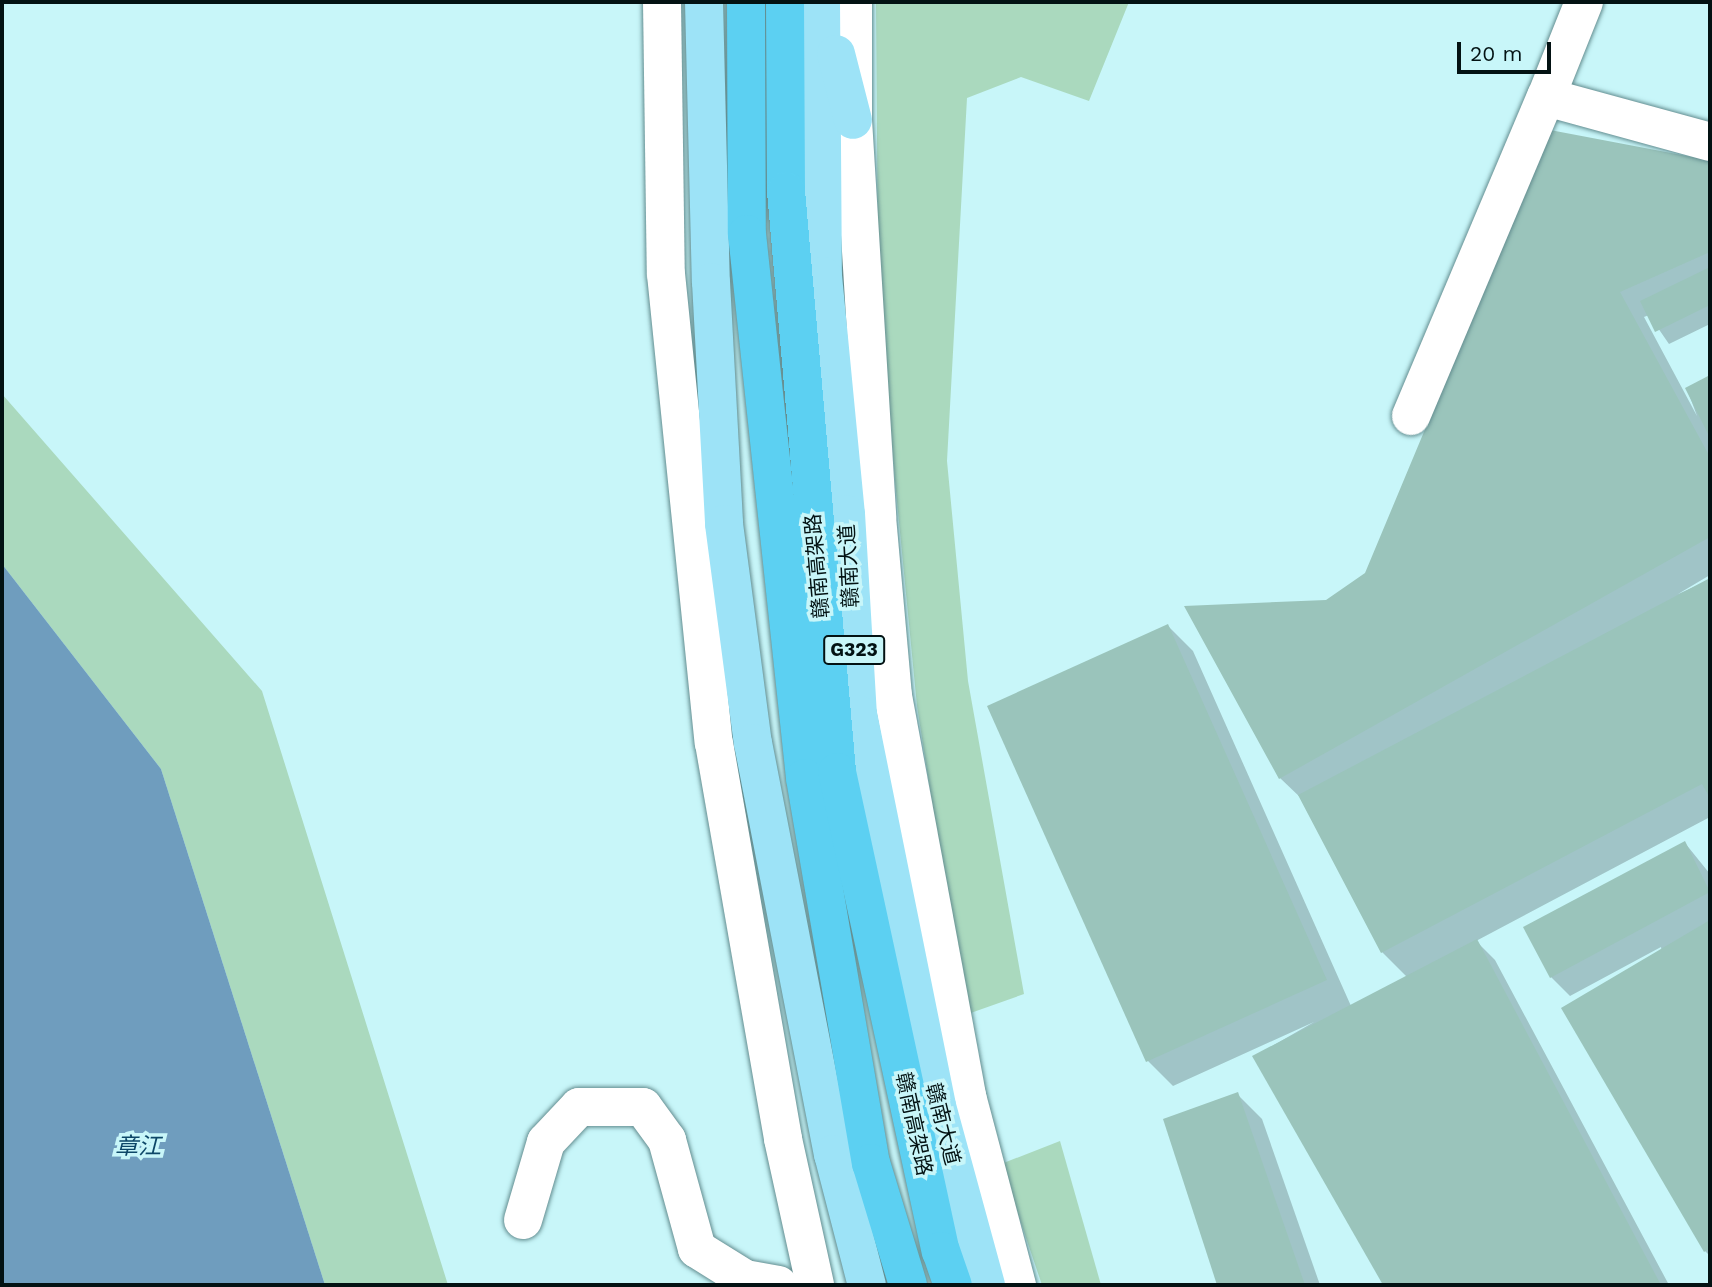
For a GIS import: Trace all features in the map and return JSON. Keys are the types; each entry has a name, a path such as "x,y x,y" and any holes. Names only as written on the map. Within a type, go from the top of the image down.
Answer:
{"highway":[{"name":"赣南高架路","path":"746,2 747,234 805,778 871,1163 908,1285"},
{"name":"赣南高架路","path":"785,2 786,191 837,772 941,1251 953,1285"}],"main road":[{"path":"704,2 711,282 724,524 753,743 833,1154 867,1285"},
{"path":"822,2 853,120"},
{"name":"赣南大道","path":"822,2 823,276 846,513 858,714 937,1106 986,1285"}],"street":[{"path":"662,2 666,274 711,716 783,1139 815,1285"},
{"path":"853,2 853,120 877,517 893,696 967,1096 1017,1285"},
{"path":"1411,416 1584,2"},
{"path":"1546,97 1710,142"},
{"path":"523,1220 546,1142 579,1107 643,1107 667,1140 696,1249 745,1279 778,1285"}],"green space":[{"path":"876,2 1129,2 1089,101 1021,77 967,98 947,461 968,681 1024,994 965,1015 917,706 895,481 878,270"},
{"path":"2,394 262,691 448,1285 325,1285 161,769 2,564"},
{"path":"1060,1141 1101,1285 1042,1285 1001,1164"}],"water":[{"name":"章江","path":"2,564 161,769 325,1285 2,1285"}],"building":[{"path":"1550,130 1708,160 1710,165 1710,252 1620,292 1710,457 1710,537 1279,779 1184,606 1326,600 1365,573"},
{"path":"1710,267 1710,305 1655,332 1640,301"},
{"path":"1710,375 1710,438 1685,388"},
{"path":"1710,578 1710,798 1702,784 1381,953 1298,795"},
{"path":"1168,624 1327,980 1146,1062 987,706"},
{"path":"1685,841 1710,892 1550,978 1523,927"},
{"path":"1710,920 1710,1248 1704,1252 1561,1008"},
{"path":"1477,939 1661,1285 1383,1285 1252,1056"},
{"path":"1238,1092 1305,1285 1217,1285 1163,1119"}]}
